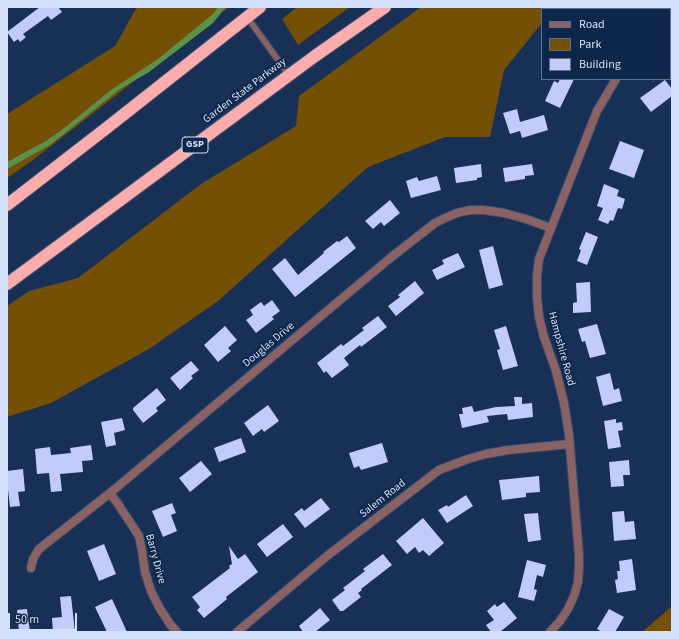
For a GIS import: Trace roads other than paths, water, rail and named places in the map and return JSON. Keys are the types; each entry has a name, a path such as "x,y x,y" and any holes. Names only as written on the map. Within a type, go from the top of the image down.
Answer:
{"highway":[{"path":"7,205 260,7"},
{"name":"Garden State Parkway","path":"7,284 289,75 385,7"}],"street":[{"name":"Hampshire Road","path":"550,632 560,621 571,603 578,582 580,568 570,444 564,403 556,371 539,317 537,276 539,259 597,111 615,80"},
{"name":"Douglas Drive","path":"31,568 33,559 40,549 110,493 389,258 436,223 457,213 470,210 484,210 504,213 551,228"},
{"name":"Salem Road","path":"237,632 327,556 439,470 486,454 508,450 570,444"},
{"name":"Barry Drive","path":"110,493 138,536 142,550 145,572 151,591 159,607 177,632"}],"lane":[{"path":"247,17 289,75"}]}
